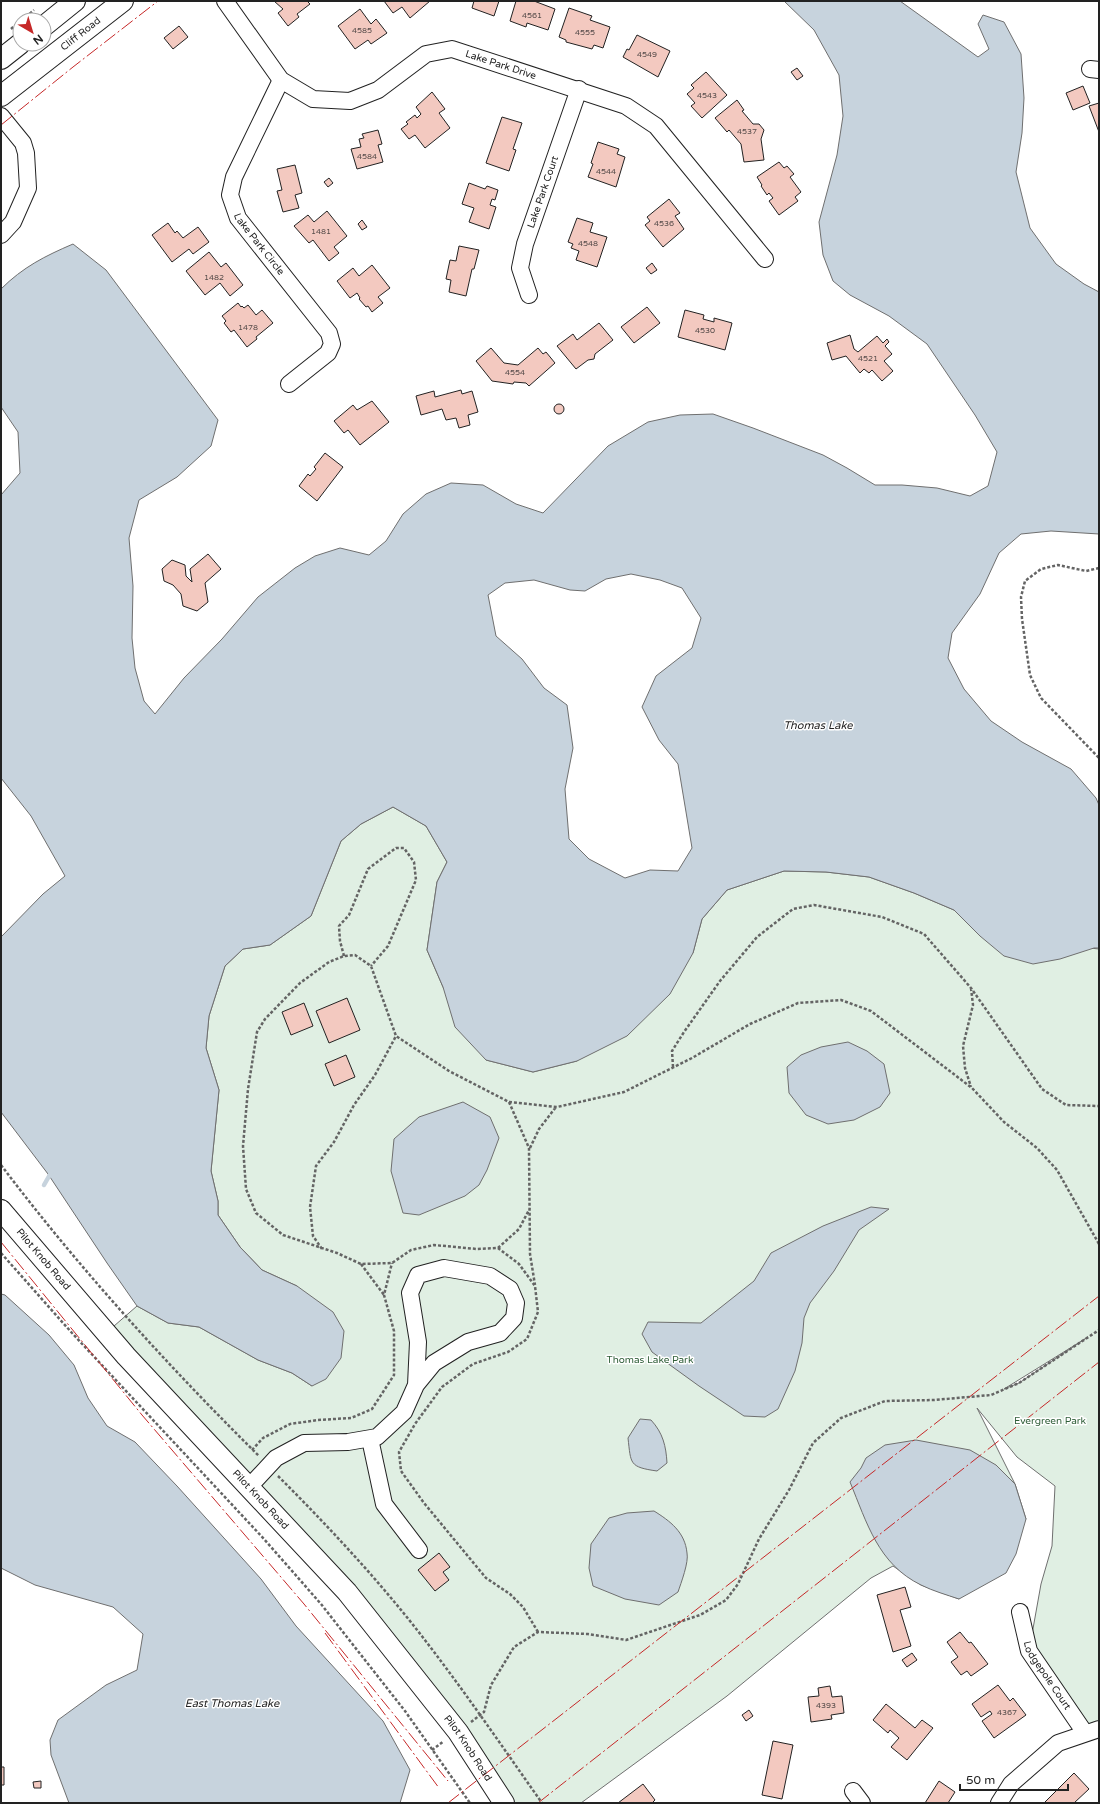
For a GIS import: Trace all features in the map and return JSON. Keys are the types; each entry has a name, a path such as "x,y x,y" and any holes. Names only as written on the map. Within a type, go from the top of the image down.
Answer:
{"main road":[{"path":"52,20 75,1"},
{"name":"Cliff Road","path":"1,96 123,1"},
{"path":"1,59 12,50"},
{"name":"Pilot Knob Road","path":"1,1210 126,1356 347,1592 458,1732 504,1803"}],"street":[{"name":"Lake Park Drive","path":"225,1 281,80 313,99 350,101 378,90 426,54 452,49 578,89 626,106 656,126 764,259"},
{"name":"Lake Park Circle","path":"281,80 234,177 230,195 238,218 329,333 332,344 328,353 289,384"},
{"name":"Lake Park Court","path":"529,295 520,268 525,244 578,89"},
{"path":"1,116 23,143 26,153 28,188 13,222 1,235"},
{"path":"249,1488 276,1458 304,1443 348,1442 377,1437 404,1412 416,1385 434,1363 468,1342 500,1333 514,1318 516,1303 510,1289 490,1276 444,1268 418,1275 410,1293 418,1342 416,1385"},
{"path":"370,1439 384,1504 418,1550"},
{"name":"Lodgepole Court","path":"1020,1612 1029,1651 1092,1731"},
{"path":"999,1803 1011,1784 1058,1743 1092,1731"}],"path":[{"path":"1099,568 1086,572 1058,565 1040,569 1025,581 1021,596 1022,619 1030,675 1041,698 1099,758"},
{"path":"344,956 340,941 339,926 349,915 368,869 396,848 404,848 414,862 416,880 388,946 371,966"},
{"path":"673,1066 672,1052 684,1032 720,982 757,937 793,909 814,905 874,916 924,934 971,988 1042,1089 1066,1105 1099,1106"},
{"path":"530,1207 519,1229 498,1248 477,1249 434,1245 412,1250 392,1263 361,1264 337,1253 283,1235 256,1213 246,1189 243,1146 248,1089 257,1032 265,1019 300,983 329,962 344,956 355,955 371,966 396,1036 449,1071 509,1102 557,1107 624,1092 673,1066 692,1058 750,1024 798,1003 841,1000 871,1011 972,1088 1004,1122 1037,1148 1057,1170 1099,1244"},
{"path":"971,988 973,1005 963,1046 965,1068 972,1088"},
{"path":"322,1249 313,1236 310,1207 316,1166 334,1142 354,1104 375,1075 396,1036"},
{"path":"509,1102 530,1148 530,1254 538,1312 527,1339 508,1352 473,1364 442,1387 415,1424 399,1452 401,1471 420,1496 486,1578 510,1594 523,1607 538,1632"},
{"path":"530,1148 539,1129 557,1107"},
{"path":"498,1248 519,1264 535,1286"},
{"path":"1,1252 72,1333 248,1522 321,1604 405,1711 470,1803"},
{"path":"384,1295 392,1263"},
{"path":"252,1450 264,1438 290,1424 318,1420 351,1418 372,1409 394,1375 394,1331 384,1295 361,1264"},
{"path":"480,1715 484,1712 492,1685 514,1647 538,1632 588,1634 626,1640 700,1615 726,1600 738,1584 759,1539 789,1490 813,1443 841,1418 885,1401 934,1400 991,1395 1020,1383 1099,1330"}],"green space":[{"name":"Thomas Lake Park","path":"393,807 426,826 447,862 437,882 427,950 443,987 486,1060 533,1072 577,1061 693,953 702,919 727,890 784,871 826,872 869,877 914,893 954,910 980,936 1099,949 1099,1729 1085,1733 1029,1651 1041,1584 1052,1546 1055,1486 1017,1457 977,1408 1015,1484 1026,1519 959,1599 921,1585 893,1566 871,1578 727,1696 581,1803 505,1803 428,1695 106,1333 137,1306 168,1323 199,1327 258,1360 292,1373 312,1386 297,1286 262,1270 240,1247 218,1215 218,1201 211,1171 219,1090 206,1048 209,1016 225,966 243,949 270,945 311,916 341,841 361,824","holes":["1088,1337 1019,1383 1004,1389"]}],"water":[{"name":"Thomas Lake","path":"784,1 900,1 978,57 989,49 978,24 983,15 1004,22 1021,54 1024,98 1022,133 1016,172 1030,228 1056,264 1084,284 1099,292 1099,534 1051,531 1021,534 999,553 980,594 952,633 948,658 964,689 991,721 1022,742 1071,769 1096,798 1099,805 1099,948 1094,948 1060,959 1033,964 1004,956 980,936 954,910 914,893 869,877 826,872 784,871 727,890 702,919 693,953 670,994 627,1036 577,1061 533,1072 486,1060 455,1027 443,987 427,950 437,882 447,862 426,826 393,807 361,824 341,841 311,916 270,945 243,949 225,966 209,1016 206,1048 219,1090 211,1171 218,1201 218,1215 240,1247 262,1270 297,1286 333,1312 344,1331 341,1358 326,1379 312,1386 292,1373 258,1360 199,1327 168,1323 137,1306 48,1174 1,1112 1,937 43,894 65,876 31,816 1,778 1,495 20,473 18,432 1,407 1,289 26,268 73,244 106,270 218,420 211,446 177,477 139,500 129,538 133,586 132,638 135,668 144,701 155,714 184,678 222,639 258,597 295,568 315,556 340,548 369,555 386,541 403,514 426,494 451,483 483,485 516,504 543,513 608,446 648,422 680,415 713,414 823,455 875,485 902,485 937,488 970,496 988,486 997,452 975,415 927,344 889,316 850,295 833,281 823,255 819,222 837,155 843,116 839,75 814,30","holes":["631,574 660,580 682,588 701,618 692,648 656,676 642,707 659,740 678,764 692,848 678,871 650,870 625,878 589,859 569,839 565,789 573,748 567,705 544,688 522,659 496,636 488,595 505,583 534,580 570,590 585,591 606,579"]},
{"path":"848,1042 867,1051 884,1064 890,1093 880,1107 854,1120 828,1124 806,1115 789,1093 787,1067 801,1055 821,1047"},
{"path":"463,1102 490,1117 499,1138 487,1170 479,1185 465,1196 419,1215 403,1213 391,1171 394,1139 419,1117"},
{"path":"871,1207 889,1209 859,1230 834,1271 810,1303 804,1318 802,1343 795,1371 778,1409 765,1417 744,1416 652,1352 642,1334 648,1322 701,1323 754,1281 771,1253 823,1226"},
{"name":"East Thomas Lake","path":"1,1294 5,1295 49,1335 74,1365 88,1398 107,1426 135,1442 177,1486 261,1579 296,1626 383,1721 410,1770 400,1803 69,1803 51,1755 50,1740 58,1720 106,1685 137,1670 143,1634 113,1607 35,1585 1,1568"},
{"path":"640,1419 651,1420 663,1440 667,1463 657,1471 636,1466 631,1459 628,1438"},
{"path":"916,1440 970,1450 996,1465 1015,1484 1026,1519 1016,1554 1006,1573 959,1599 921,1585 906,1576 894,1566 876,1541 850,1482 861,1468 866,1458 885,1445"},
{"path":"654,1511 676,1528 686,1546 687,1562 678,1592 659,1605 625,1599 593,1586 589,1568 591,1544 609,1518 627,1513"}],"building":[{"path":"274,1 307,1 310,4 297,14 299,17 288,26 278,13 283,9"},
{"path":"384,1 430,1 410,18 402,7 393,13"},
{"path":"474,1 499,1 494,16 472,8"},
{"path":"516,1 534,1 555,9 548,30 527,23 526,27 510,21"},
{"path":"569,8 592,16 590,20 610,27 603,48 594,45 592,49 566,42 566,40 559,37"},
{"path":"360,9 371,24 376,19 387,33 371,44 368,40 355,49 338,26"},
{"path":"179,26 188,37 173,49 164,38"},
{"path":"637,35 670,51 658,77 623,57 627,49 629,50"},
{"path":"797,68 803,76 797,80 791,72"},
{"path":"706,72 727,95 702,118 691,106 695,103 687,94 694,88 691,85"},
{"path":"1083,86 1090,103 1073,110 1066,93"},
{"path":"432,92 445,109 439,113 450,128 425,148 415,135 409,139 401,129 408,124 406,122 415,115 417,118 421,114 416,107"},
{"path":"737,100 744,110 742,111 753,124 759,124 764,130 761,139 764,160 744,162 741,144 729,130 727,132 715,118"},
{"path":"1099,103 1099,132 1089,106"},
{"path":"502,117 522,123 513,149 516,150 509,171 486,163"},
{"path":"378,130 382,144 378,145 383,162 357,169 351,149 361,147 359,139 364,138 362,134"},
{"path":"598,142 619,149 617,154 625,157 616,187 588,177 593,164 591,163"},
{"path":"779,162 784,168 787,166 794,174 790,177 801,192 795,197 798,201 779,215 769,201 773,198 769,193 767,195 757,177"},
{"path":"295,165 302,193 295,195 299,208 283,212 277,191 282,190 277,169"},
{"path":"329,178 333,183 328,187 324,182"},
{"path":"469,183 485,189 487,186 498,190 495,200 492,199 490,205 496,207 489,229 469,222 474,208 462,204"},
{"path":"669,199 680,213 675,216 684,229 663,247 645,225 650,221 647,217"},
{"path":"327,211 347,236 334,247 339,253 329,261 313,240 309,243 294,226 308,215 314,222"},
{"path":"577,218 593,223 590,232 607,237 597,267 576,260 579,251 571,248 573,244 568,242"},
{"path":"362,220 367,227 362,230 358,224"},
{"path":"168,223 175,233 177,231 183,238 198,227 209,242 193,254 189,249 172,262 152,235"},
{"path":"459,246 479,250 474,269 472,269 466,296 449,292 451,280 446,279 450,260 456,261"},
{"path":"209,252 221,267 226,263 243,285 230,296 220,283 205,295 186,271"},
{"path":"652,263 657,270 651,274 646,268"},
{"path":"372,265 390,288 378,297 383,303 372,312 368,306 366,307 359,299 360,298 357,293 350,298 337,281 353,268 359,276"},
{"path":"238,303 244,308 248,305 256,315 262,310 273,323 256,337 257,339 247,347 234,330 231,332 224,323 226,321 222,316"},
{"path":"647,307 660,323 634,343 621,327"},
{"path":"685,310 704,315 703,319 714,322 714,318 732,323 725,350 678,337"},
{"path":"599,323 613,340 595,354 594,359 588,360 576,369 557,346 573,334 577,340"},
{"path":"850,335 854,349 858,352 877,336 883,343 887,339 889,342 885,346 892,354 884,361 893,371 882,381 872,370 869,373 864,369 860,373 846,356 832,360 827,343"},
{"path":"491,348 504,363 518,365 538,348 543,354 546,352 555,363 529,386 526,383 514,382 513,384 492,381 476,361"},
{"path":"461,390 462,394 472,391 478,412 468,415 470,425 459,428 456,418 446,420 442,409 421,415 416,396 434,391 435,397"},
{"path":"372,401 389,422 360,445 348,430 344,433 334,421 353,405 357,410"},
{"path":"557,404 561,404 563,405 563,413 557,414 554,411 554,407"},
{"path":"325,453 343,467 317,501 299,486 308,474 310,476 316,469 314,467"},
{"path":"208,554 221,569 205,583 208,602 197,611 183,606 181,594 173,585 164,581 162,569 172,560 185,565 186,576 192,582 190,569"},
{"path":"347,998 360,1030 329,1043 316,1011"},
{"path":"304,1003 313,1026 291,1035 282,1012"},
{"path":"346,1055 355,1077 334,1086 325,1064"},
{"path":"439,1553 450,1567 443,1572 449,1580 435,1591 418,1570"},
{"path":"905,1587 911,1607 900,1610 911,1646 893,1652 877,1595"},
{"path":"960,1632 969,1643 971,1642 988,1664 971,1676 967,1671 961,1675 951,1662 958,1657 947,1642"},
{"path":"912,1653 917,1660 907,1667 902,1660"},
{"path":"998,1685 1010,1701 1013,1698 1026,1715 994,1738 982,1721 992,1714 990,1711 981,1717 972,1704"},
{"path":"830,1686 832,1697 842,1696 844,1713 831,1715 832,1719 811,1722 808,1697 819,1696 818,1688"},
{"path":"886,1704 915,1728 922,1720 933,1728 907,1760 891,1747 899,1738 890,1730 888,1733 873,1720"},
{"path":"749,1710 753,1716 746,1721 742,1715"},
{"path":"773,1741 793,1745 782,1799 762,1795"},
{"path":"1,1767 4,1767 4,1785 1,1785"},
{"path":"1074,1773 1089,1789 1074,1803 1044,1803"},
{"path":"41,1781 41,1788 34,1788 33,1782"},
{"path":"939,1781 955,1792 948,1803 925,1803"},
{"path":"643,1784 655,1800 652,1803 618,1803"}],"waterway":[{"path":"44,1185 52,1171"}],"power":[{"path":"1,125 158,1"},
{"path":"1,1242 142,1415 304,1604 448,1781"},
{"path":"448,1803 1099,1296"},
{"path":"538,1803 1099,1362"},
{"path":"325,1633 439,1788"}],"park label":[{"name":"Evergreen Park","path":"1050,1421"}]}
